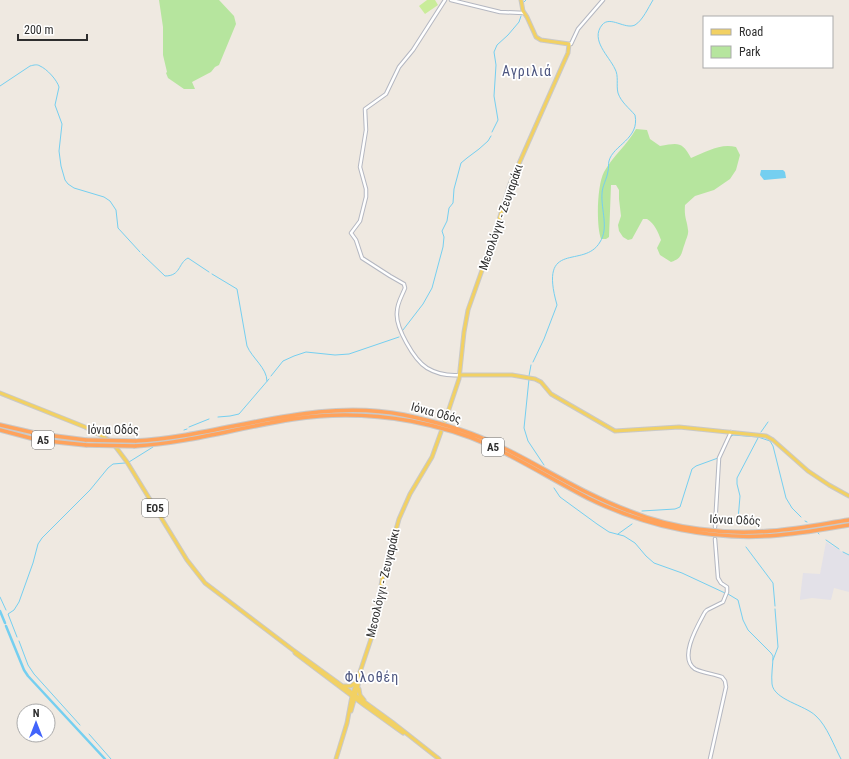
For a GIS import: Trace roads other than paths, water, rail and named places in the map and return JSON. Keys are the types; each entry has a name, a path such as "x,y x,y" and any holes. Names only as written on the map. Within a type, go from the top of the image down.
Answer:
{"highway":[{"name":"Ιόνια Οδός","path":"0,425 44,435 86,440 135,441 197,433 308,412 338,410 378,412 424,419 473,434 511,452 608,503 630,512 668,523 709,530 759,532 787,530 849,520"},
{"name":"Ιόνια Οδός","path":"0,430 38,440 86,446 135,446 191,440 306,417 352,415 389,418 434,426 487,444 606,506 628,515 663,526 708,534 752,536 788,534 849,526"}],"main road":[{"path":"521,0 524,13 528,18 537,38 541,40 569,44"},
{"name":"Μεσολόγγι - Ζευγαράκι","path":"445,420 460,375 467,315 493,241 510,184 565,60 569,44"},
{"path":"460,375 522,376 535,379 540,381 551,394 614,431 679,427 769,437 808,471 826,484 849,496"},
{"name":"ΕΟ5","path":"0,393 85,427 112,442 127,462 187,560 198,575 217,593 342,685 354,696"},
{"name":"Μεσολόγγι - Ζευγαράκι","path":"354,696 372,636 385,567 399,519 410,494 432,457 441,432"},
{"name":"ΕΟ5","path":"293,650 439,759"},
{"path":"336,759 358,686 360,673"},
{"path":"342,685 350,686 357,682"},
{"path":"358,686 360,695 366,705"},
{"path":"344,689 349,696 351,707"},
{"path":"351,707 356,704 366,705"}],"street":[{"path":"444,0 413,50 399,67 386,94 365,109 366,130 360,167 366,189 366,197 360,221 351,233 356,238 362,258 405,285 397,308 397,320 403,337 420,363 436,373 460,375"},
{"path":"451,0 500,12 524,13"},
{"path":"569,44 571,44 580,25 603,0"},
{"path":"715,527 719,458 730,432"},
{"path":"710,759 726,687 726,680 722,677 694,668 688,661 688,654 691,642 705,612 722,602 726,593 727,587 720,583 718,578 715,539"}],"water":[{"path":"761,170 783,170 786,178 764,180 760,175"}],"waterway":[{"path":"523,3 526,0"},
{"path":"533,362 544,339 557,305 553,284 553,271 558,263 565,259 593,250 603,237 604,225 602,191 609,161 615,150 630,136 634,130 635,115 619,96 616,72 599,42 599,31 602,25 609,21 627,26 635,25 643,17 653,0"},
{"path":"492,132 498,120 494,96 496,65 494,52 497,45 519,22 521,16"},
{"path":"0,86 33,65 39,65 51,75 59,87 55,105 62,124 59,151 65,180 74,188 104,197 110,201 116,210 118,228 140,252"},
{"path":"403,330 423,304 432,288 443,247 444,237 442,231 447,221 449,208 453,203 454,189 461,163 488,141 491,136"},
{"path":"142,254 165,276 177,272 182,263 188,258 209,272"},
{"path":"212,274 237,289 247,346 265,372 267,381"},
{"path":"271,376 283,361 306,352 335,355 349,354 399,337"},
{"path":"529,376 531,365"},
{"path":"218,417 239,414 269,379"},
{"path":"529,379 524,428 528,441 544,465"},
{"path":"189,427 209,419"},
{"path":"761,432 768,422"},
{"path":"723,452 730,437 733,435 758,437 770,441 773,446 786,498 792,508 801,517"},
{"path":"738,520 740,496 737,478 758,438"},
{"path":"129,462 153,447"},
{"path":"642,511 675,509 680,507 692,469 696,466 718,458"},
{"path":"17,637 8,614 14,610 19,602 38,544 42,538 90,490 108,468 113,464 125,463"},
{"path":"554,488 560,497 597,524 609,532 624,536 635,543 654,563 682,573 725,593"},
{"path":"618,534 632,524"},
{"path":"826,540 839,549"},
{"path":"746,547 773,583 775,606"},
{"path":"843,552 849,555"},
{"path":"728,594 738,600 743,620 748,630 773,656 772,684 774,690 784,698 811,712 820,720 841,759"},
{"path":"0,597 6,610"},
{"path":"773,660 778,647 775,609"},
{"path":"0,611 5,623"},
{"path":"6,626 24,670 28,676 105,759"},
{"path":"19,641 28,665 34,674 80,725"},
{"path":"89,734 111,759"}],"district":[{"name":"Αγριλιά","path":"527,71"},
{"name":"Φιλοθέη","path":"372,677"}]}
